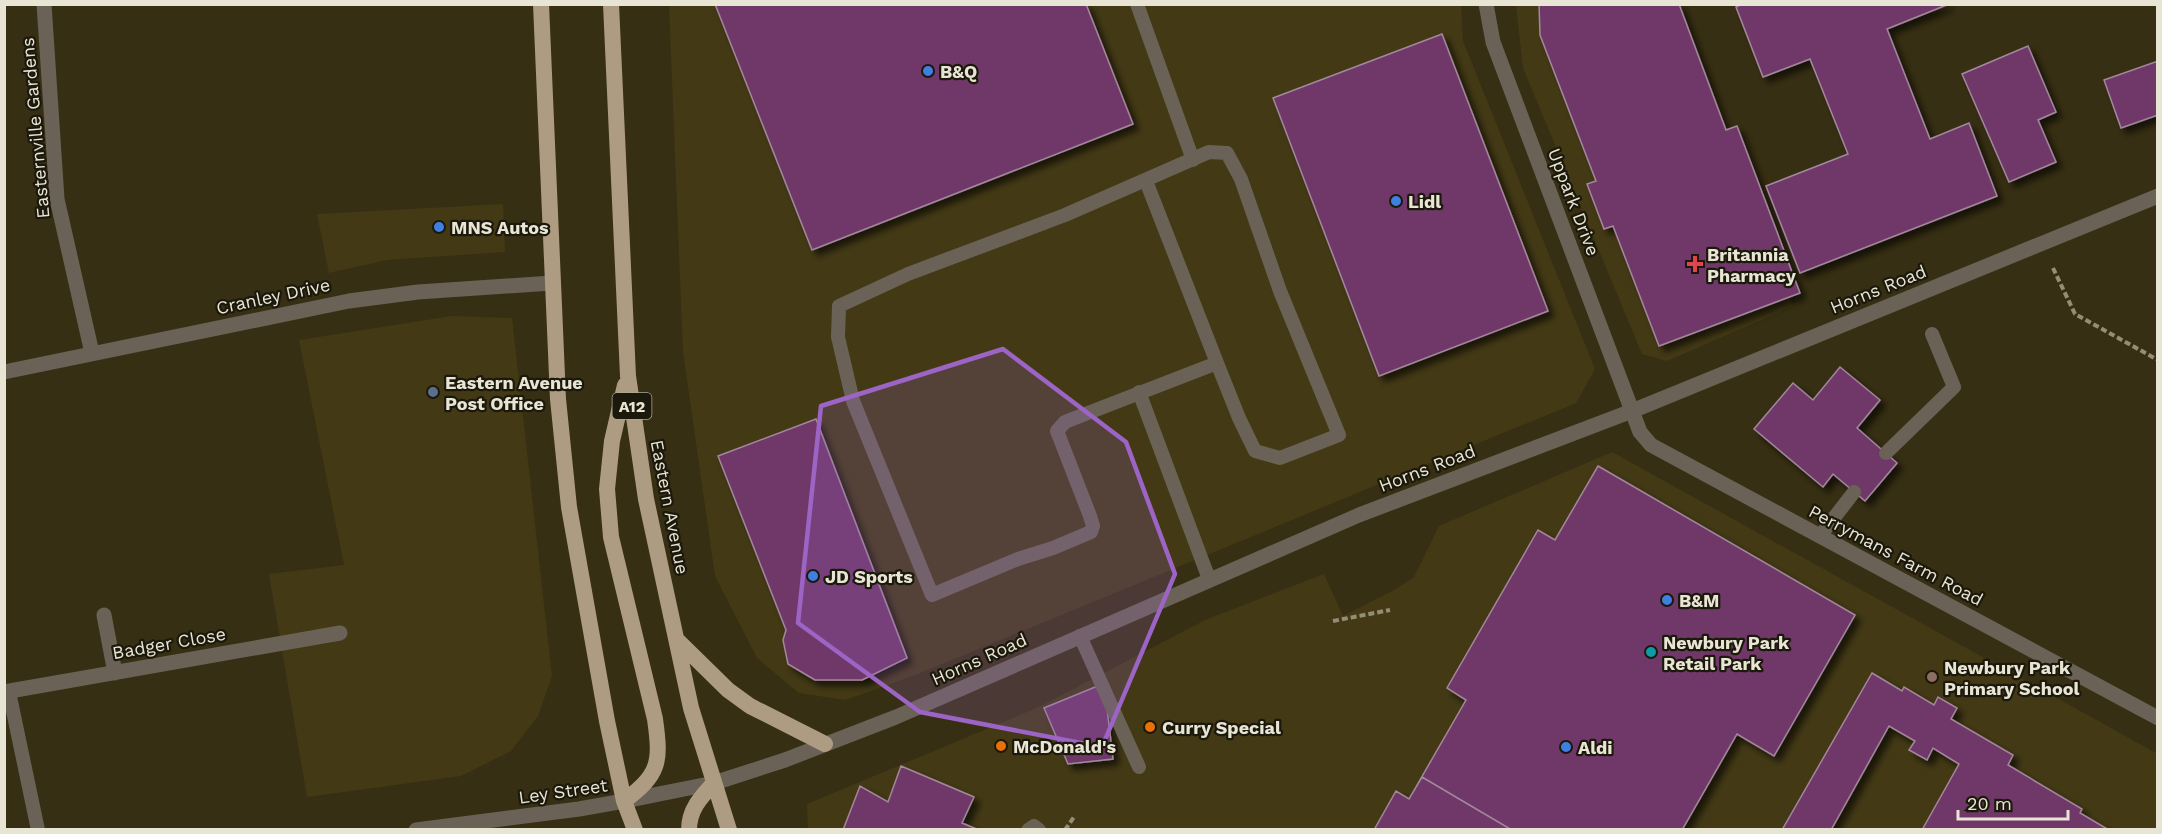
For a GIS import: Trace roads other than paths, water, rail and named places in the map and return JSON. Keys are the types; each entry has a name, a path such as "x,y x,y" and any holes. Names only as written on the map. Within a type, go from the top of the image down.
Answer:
{"highway":[{"path":"541,4 558,399 569,507 607,721 624,801 635,830"},
{"name":"Eastern Avenue","path":"611,4 628,376 645,499 691,708 729,830"},
{"path":"624,801 642,788 654,773 659,748 655,718 611,537 607,489 612,441 628,376"},
{"path":"676,639 742,701 825,744"},
{"path":"689,830 696,802 714,783"}],"street":[{"name":"Easternville Gardens","path":"44,4 57,199 92,353"},
{"name":"Uppark Drive","path":"1486,4 1493,42 1632,411"},
{"name":"Horns Road","path":"714,783 764,767 896,717 1359,515 1632,411 2041,243 2156,199"},
{"name":"Cranley Drive","path":"4,372 349,301 418,292 552,283"},
{"name":"Perrymans Farm Road","path":"1632,411 1640,432 1651,445 2157,718"},
{"path":"104,615 115,673"},
{"name":"Badger Close","path":"7,692 340,633"},
{"name":"Ley Street","path":"416,830 579,809 714,783"}],"lane":[{"path":"1137,4 1193,160"},
{"path":"1146,181 1239,418 1255,451 1280,458 1339,435 1280,291 1240,179 1227,153 1209,152 1146,181 986,246 908,274 839,306 838,337 853,401 932,595 1090,532 1093,526 1090,516 1057,431 1065,422 1074,418 1217,363"},
{"path":"1886,453 1954,387 1932,334"},
{"path":"1139,392 1209,579"},
{"path":"1820,536 1854,492"},
{"path":"1080,636 1139,767"},
{"path":"7,692 38,830"},
{"path":"1028,830 1034,826 1039,830"}],"place":[{"name":"B&Q","path":"928,71"},
{"name":"Lidl","path":"1396,201"},
{"name":"MNS Autos","path":"439,227"},
{"name":"Britannia Pharmacy","path":"1695,264"},
{"name":"Eastern Avenue Post Office","path":"433,392"},
{"name":"JD Sports","path":"813,576"},
{"name":"B&M","path":"1667,600"},
{"name":"Newbury Park Retail Park","path":"1651,652"},
{"name":"Newbury Park Primary School","path":"1932,677"},
{"name":"Curry Special","path":"1150,727"},
{"name":"McDonald's","path":"1001,746"},
{"name":"Aldi","path":"1566,747"}]}
